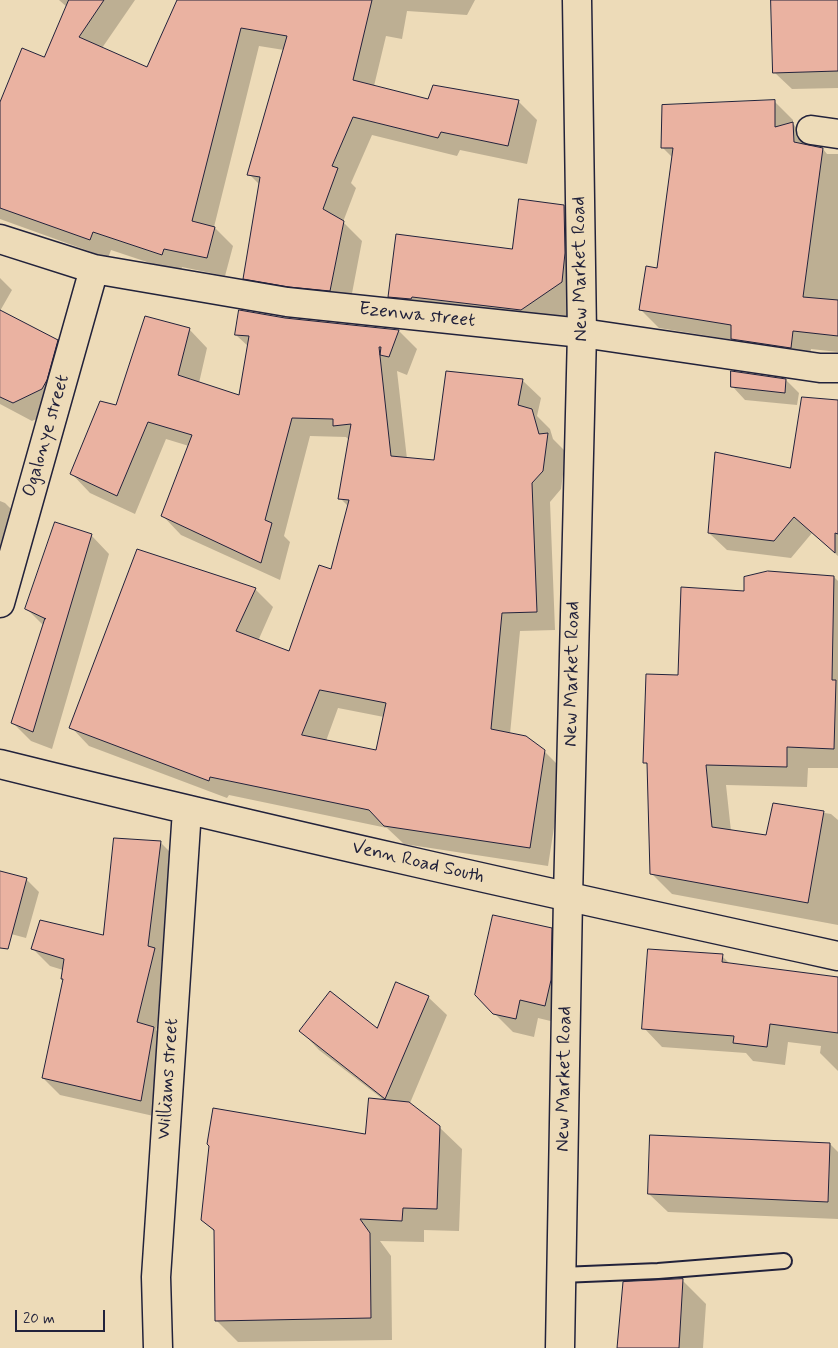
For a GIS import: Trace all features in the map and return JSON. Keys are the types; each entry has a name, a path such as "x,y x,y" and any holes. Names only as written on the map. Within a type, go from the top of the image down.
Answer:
{"street":[{"name":"New Market Road","path":"560,1348 568,898 582,333 577,0"},
{"path":"811,130 838,134"},
{"name":"Ezenwa street","path":"0,239 94,269 287,302 582,333 820,368 838,368"},
{"name":"Ogalonye street","path":"0,603 94,269"},
{"name":"Venn Road South","path":"0,764 187,810 568,898 838,956"},
{"name":"Williams street","path":"158,1348 156,1277 187,810"}],"lane":[{"path":"561,1275 658,1271 784,1261"}],"building":[{"path":"69,0 104,0 79,37 147,67 177,0 372,0 353,80 428,99 433,85 519,100 508,146 441,132 438,138 353,117 332,166 338,168 323,209 344,221 330,291 289,287 243,279 260,177 247,175 287,36 241,28 192,221 215,227 207,258 164,249 162,255 93,232 90,240 0,208 0,102 22,48 44,57"},
{"path":"771,0 838,0 838,71 773,73"},
{"path":"775,100 775,127 793,122 794,142 823,148 803,297 838,300 838,336 793,331 791,348 731,339 731,325 639,310 646,266 657,268 673,148 661,148 662,105"},
{"path":"519,199 564,205 565,253 562,282 521,310 412,297 411,299 388,297 396,234 512,249"},
{"path":"0,310 58,340 47,380 42,389 13,403 0,397"},
{"path":"239,310 285,318 399,330 389,357 380,355 381,347 379,347 391,456 434,460 446,371 523,379 518,405 532,409 539,434 548,433 543,471 532,483 537,612 502,613 491,729 526,736 545,750 530,848 384,826 369,810 210,777 209,781 69,728 137,549 256,588 236,631 289,651 319,565 331,569 349,500 338,499 351,424 333,426 333,419 292,418 265,520 272,523 261,563 161,516 192,435 148,422 117,496 70,474 100,401 116,405 145,316 190,328 178,375 239,395 249,336 235,335","holes":["320,690 386,703 376,750 302,735"]},
{"path":"731,371 786,379 785,393 731,387"},
{"path":"802,397 838,400 838,534 835,533 835,553 794,517 774,541 708,533 715,452 790,468"},
{"path":"55,522 92,534 33,732 11,723 45,618 25,609"},
{"path":"768,571 834,576 832,680 836,680 834,749 787,747 787,767 706,765 712,827 766,835 773,803 824,811 808,903 650,874 647,763 643,763 646,674 678,675 681,587 744,591 744,577"},
{"path":"114,838 161,841 148,946 155,948 137,1022 154,1027 141,1101 42,1078 63,979 61,979 64,959 31,949 40,920 103,935"},
{"path":"0,871 27,878 8,949 0,948"},
{"path":"493,915 552,928 551,980 545,1006 520,1000 516,1019 493,1014 475,995"},
{"path":"648,949 723,954 722,962 838,977 838,1033 770,1024 767,1047 733,1043 734,1036 642,1029"},
{"path":"396,982 429,996 385,1099 299,1031 330,991 377,1028"},
{"path":"369,1098 409,1102 440,1126 437,1209 403,1208 402,1221 360,1219 370,1233 371,1318 215,1321 214,1230 201,1220 209,1146 207,1144 213,1108 365,1134"},
{"path":"650,1135 830,1143 828,1202 648,1194"},
{"path":"683,1279 679,1348 617,1348 623,1282"}]}
